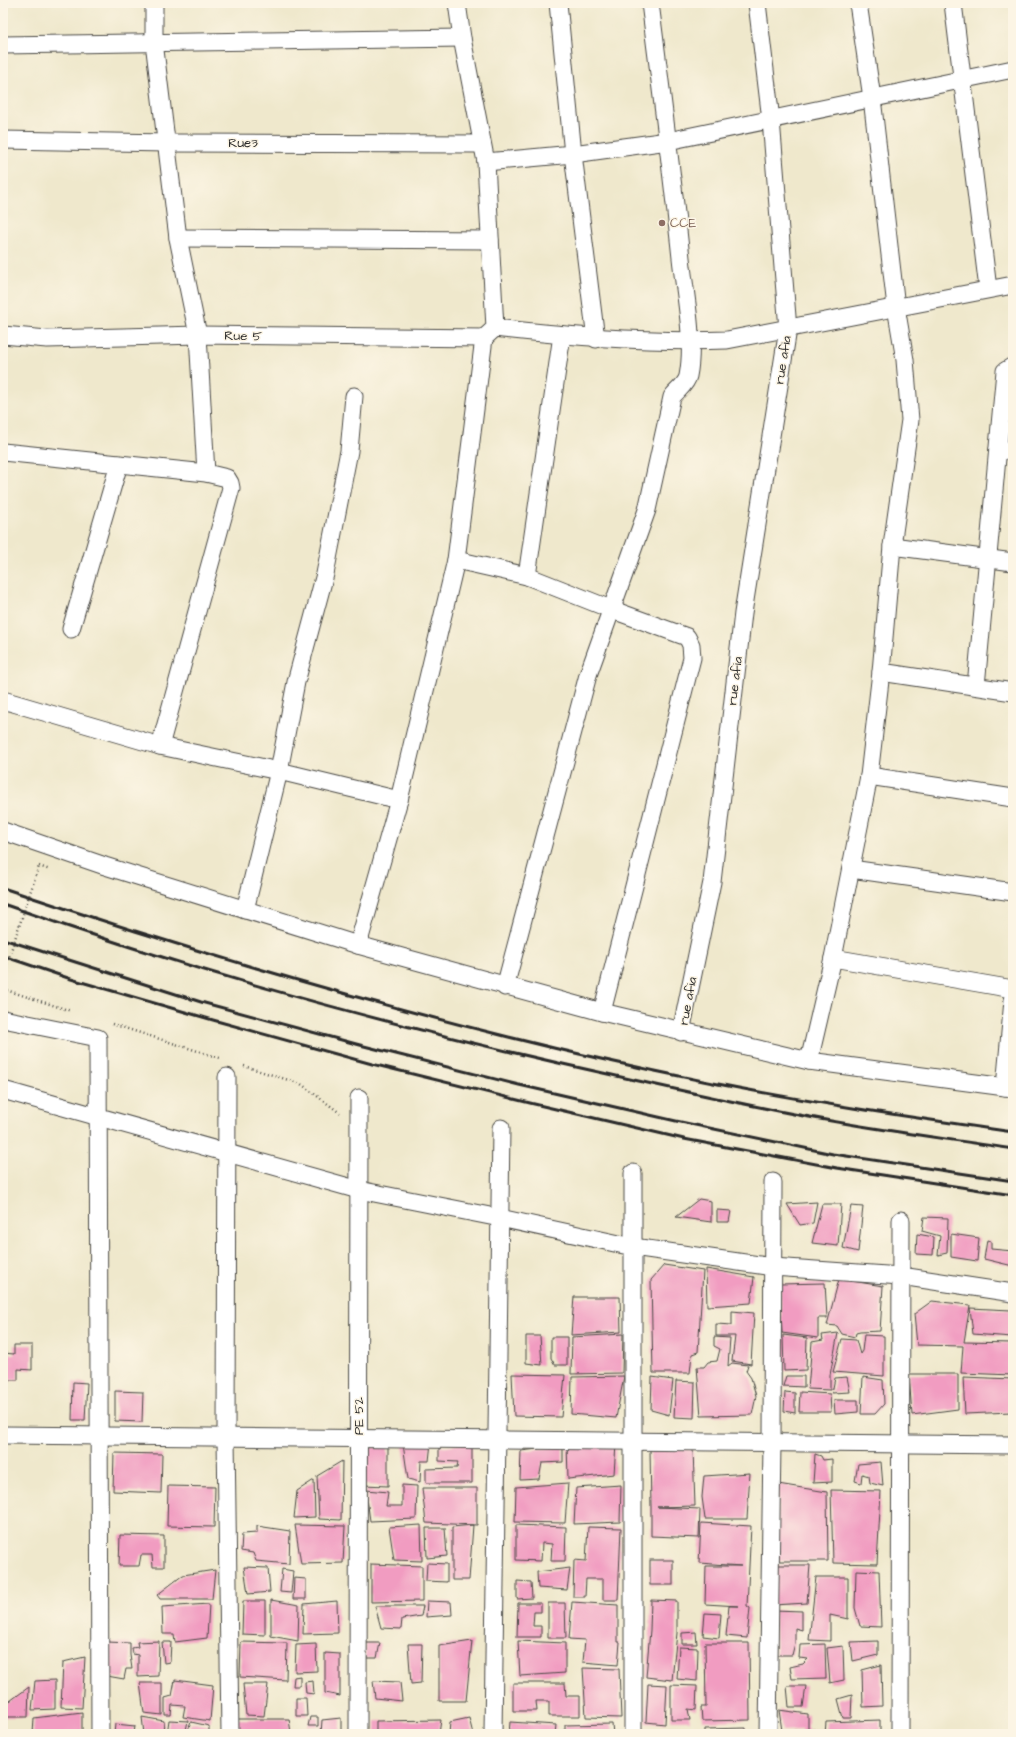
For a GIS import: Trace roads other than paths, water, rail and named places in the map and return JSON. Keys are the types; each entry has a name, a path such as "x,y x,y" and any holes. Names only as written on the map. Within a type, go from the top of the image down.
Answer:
{"street":[{"path":"154,3 154,42 178,238 198,335 206,474"},
{"path":"358,945 399,800 456,560 495,303 486,162 462,38 457,3"},
{"path":"558,3 573,154 596,338"},
{"path":"505,987 588,675 613,610 647,510 672,397 676,391 683,386 688,377 690,342 668,141 650,3"},
{"name":"rue afia","path":"681,1032 712,882 743,613 788,329 771,120 757,3"},
{"path":"809,1061 833,958 869,776 881,672 892,546 910,420 872,98 858,3"},
{"path":"953,3 988,289"},
{"path":"3,45 462,38"},
{"path":"486,162 573,154 668,141 1013,69"},
{"name":"Rue3","path":"3,140 167,144 482,144"},
{"path":"178,238 490,240"},
{"name":"Rue 5","path":"3,335 47,339 198,335 490,333 562,335 690,342 727,340 1013,285"},
{"path":"527,576 562,335"},
{"path":"976,686 988,559 1006,450 1005,371 1013,366"},
{"path":"245,910 279,771 296,682 325,574 349,451 354,396"},
{"path":"3,452 206,474 227,478 231,488 160,746"},
{"path":"71,629 119,464"},
{"path":"892,546 1013,562"},
{"path":"456,560 527,576 613,610 687,636 691,645 692,658 602,1012"},
{"path":"881,672 1013,692"},
{"path":"3,700 160,746 279,771 399,800"},
{"path":"869,776 1013,798"},
{"path":"3,831 105,866 245,910 358,945 505,987 681,1032 809,1061 1009,1088 1013,1000"},
{"path":"850,869 1013,892"},
{"path":"833,958 1013,989"},
{"path":"3,1019 98,1038 100,1734"},
{"path":"227,1078 226,1437 230,1734"},
{"path":"3,1090 359,1190 500,1218 633,1247 773,1267 901,1276 1013,1293"},
{"name":"PE 52","path":"358,1734 359,1098"},
{"path":"494,1734 501,1128"},
{"path":"633,1173 633,1734"},
{"path":"768,1734 772,1443 773,1182"},
{"path":"900,1734 901,1220"},
{"path":"3,1435 1013,1445"}],"railway":[{"path":"3,888 176,944 263,970 438,1019 526,1041 614,1062 742,1089 858,1109 1013,1132"},
{"path":"3,904 78,930 229,977 381,1020 535,1058 781,1112 859,1126 1013,1149"},
{"path":"3,939 201,1002 360,1045 519,1085 676,1121 833,1154 1013,1181"},
{"path":"3,956 71,979 213,1020 372,1064 530,1103 684,1139 837,1168 1013,1195"}],"place":[{"name":"CCE","path":"662,223"}]}
